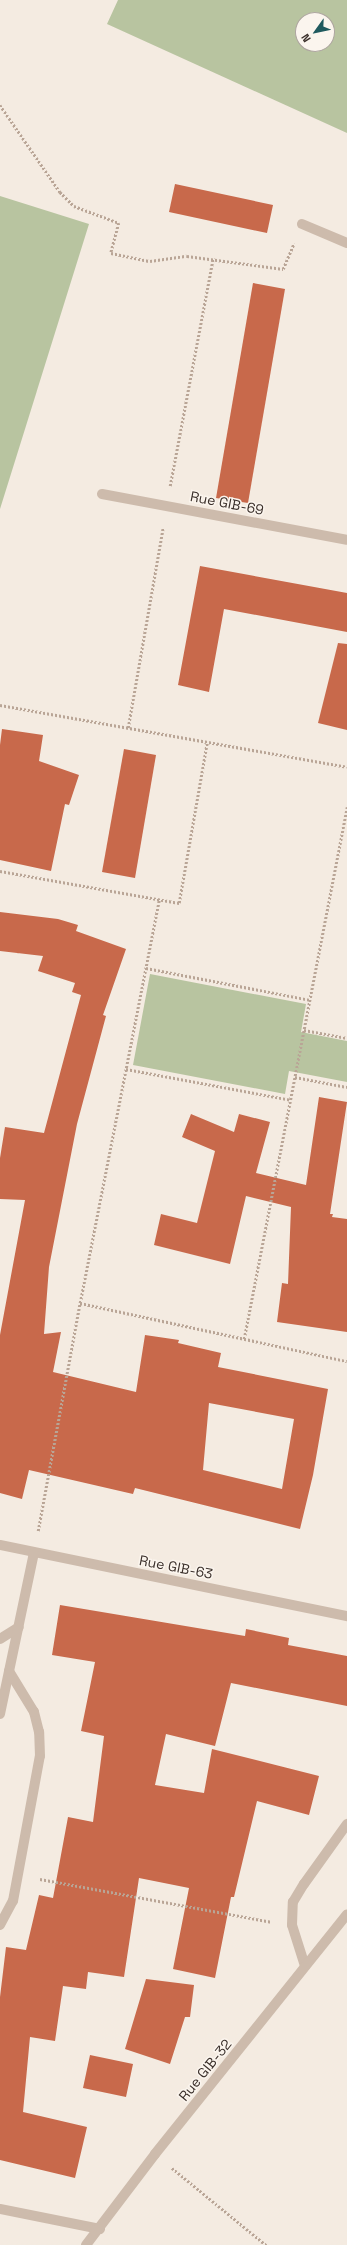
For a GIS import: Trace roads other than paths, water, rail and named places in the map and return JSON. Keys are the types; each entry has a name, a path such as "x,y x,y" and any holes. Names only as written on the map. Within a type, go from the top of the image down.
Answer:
{"street":[{"path":"302,224 347,243"},
{"name":"Rue GIB-69","path":"102,494 347,540"},
{"name":"Rue GIB-63","path":"0,1545 347,1616"},
{"path":"0,1714 34,1553"},
{"path":"0,1639 18,1627"},
{"path":"0,1925 13,1901 40,1756 40,1740 34,1712 9,1671"},
{"path":"305,1966 292,1925 293,1902 347,1824"},
{"name":"Rue GIB-32","path":"86,2245 100,2229 155,2154 347,1914"},
{"path":"0,2209 100,2229"}]}
